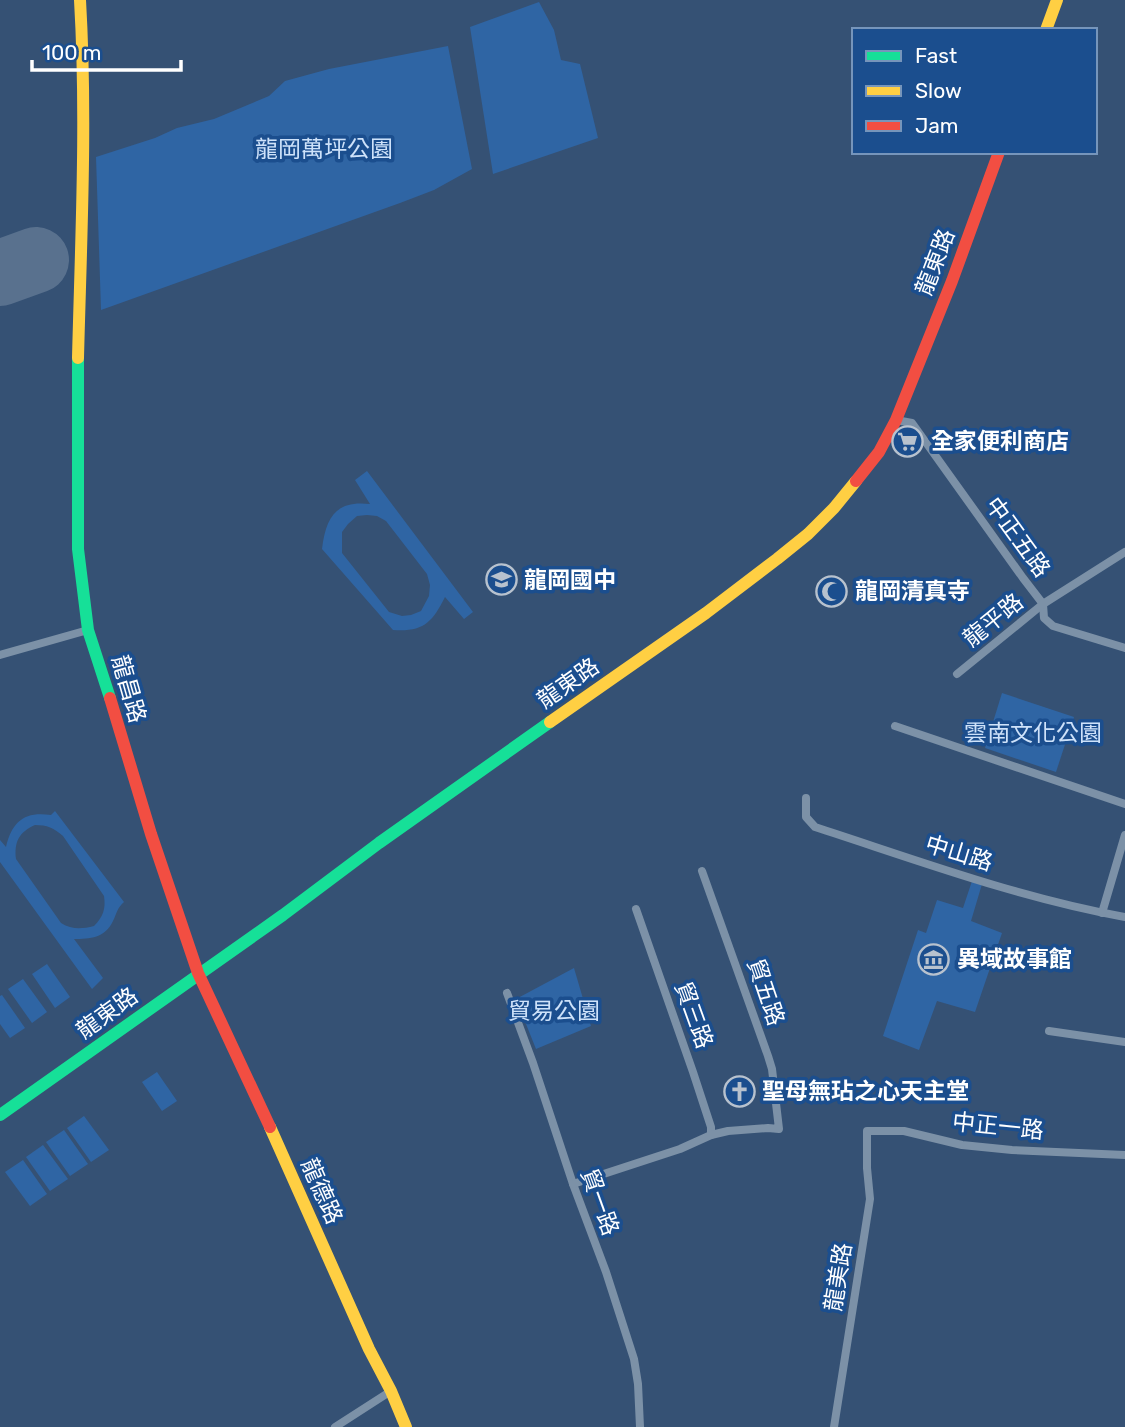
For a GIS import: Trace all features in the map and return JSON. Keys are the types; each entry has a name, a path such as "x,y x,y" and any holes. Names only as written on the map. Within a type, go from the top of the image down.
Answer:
{"street":[{"name":"龍昌路","path":"79,0 84,65 84,159 77,406 78,558 88,629 155,846 198,973"},
{"path":"1047,28 1057,0"},
{"name":"龍東路","path":"0,1115 283,915 379,842 706,613 808,534 834,508 879,452 896,419 952,281 998,154"},
{"name":"中正五路","path":"896,419 912,423 1043,604 1044,618 1053,626 1125,648"},
{"name":"龍平路","path":"957,674 1043,604 1125,552"},
{"path":"0,655 88,629"},
{"path":"895,726 1125,804"},
{"name":"中山路","path":"806,797 806,817 815,827 977,879 1125,917"},
{"path":"1102,913 1125,835"},
{"name":"貿五路","path":"702,871 772,1069 779,1129 728,1131 711,1135"},
{"name":"貿三路","path":"636,909 694,1072 711,1126 711,1135"},
{"name":"龍德路","path":"198,973 369,1349 391,1391 405,1427"},
{"name":"貿一路","path":"507,993 634,1359 640,1427"},
{"path":"1049,1031 1125,1042"},
{"name":"中正一路","path":"867,1132 904,1131 962,1145 1012,1150 1125,1155"},
{"name":"龍美路","path":"834,1427 870,1199 867,1132"},
{"path":"573,1184 668,1154 711,1135"},
{"path":"335,1427 391,1391"}],"green space":[{"path":"539,2 554,30 561,60 580,64 598,138 493,174 470,27"},
{"name":"龍岡萬坪公園","path":"448,46 472,169 434,190 400,203 101,310 96,157 177,128 214,119 269,96 285,81 329,69"},
{"path":"367,471 473,612 464,619 445,597 436,613 425,624 412,629 393,630 322,549 326,528 335,513 349,505 370,504 355,480","holes":["357,516 377,516 386,521 427,574 429,596 421,611 402,616 389,612 342,553 342,532 348,524"]},
{"name":"雲南文化公園","path":"1002,693 1074,717 1056,772 985,748"},
{"path":"55,811 124,902 106,931 91,938 74,939 103,978 92,989 0,862 0,840 6,847 16,824 34,815 51,815","holes":["39,825 63,836 104,896 103,912 94,926 77,928 61,923 16,859 16,848 21,834"]},
{"path":"972,881 982,884 971,921 1002,933 975,1012 937,1001 919,1050 883,1036 918,930 926,933 937,900 963,908"},
{"path":"47,964 70,997 55,1008 32,974"},
{"name":"貿易公園","path":"574,968 591,1026 536,1049 516,999"},
{"path":"23,979 47,1012 32,1023 8,989"},
{"path":"2,995 25,1028 10,1038 0,1024"},
{"path":"157,1072 177,1101 162,1111 142,1082"},
{"path":"84,1116 109,1150 91,1162 67,1128"},
{"path":"64,1130 88,1164 70,1176 46,1142"},
{"path":"43,1145 68,1179 50,1191 26,1157"},
{"path":"23,1160 47,1194 30,1206 5,1172"}],"runway":[{"path":"0,273 36,260"}],"traffic: fast":[{"path":"78,358 78,549 88,630 110,698"},
{"path":"0,1115 550,722"}],"traffic: slow":[{"path":"78,358 83,134 80,0"},
{"path":"1047,28 1057,0"},
{"path":"550,722 706,613 777,559 808,534 856,481"},
{"path":"270,1127 406,1427"}],"traffic: jam":[{"path":"856,481 879,452 896,420 952,281 998,154"},
{"path":"110,698 151,834 198,973 270,1127"}],"place":[{"name":"全家便利商店","path":"908,441"},
{"name":"龍岡國中","path":"501,580"},
{"name":"龍岡清真寺","path":"832,591"},
{"name":"異域故事館","path":"934,959"},
{"name":"聖母無玷之心天主堂","path":"739,1091"}]}
